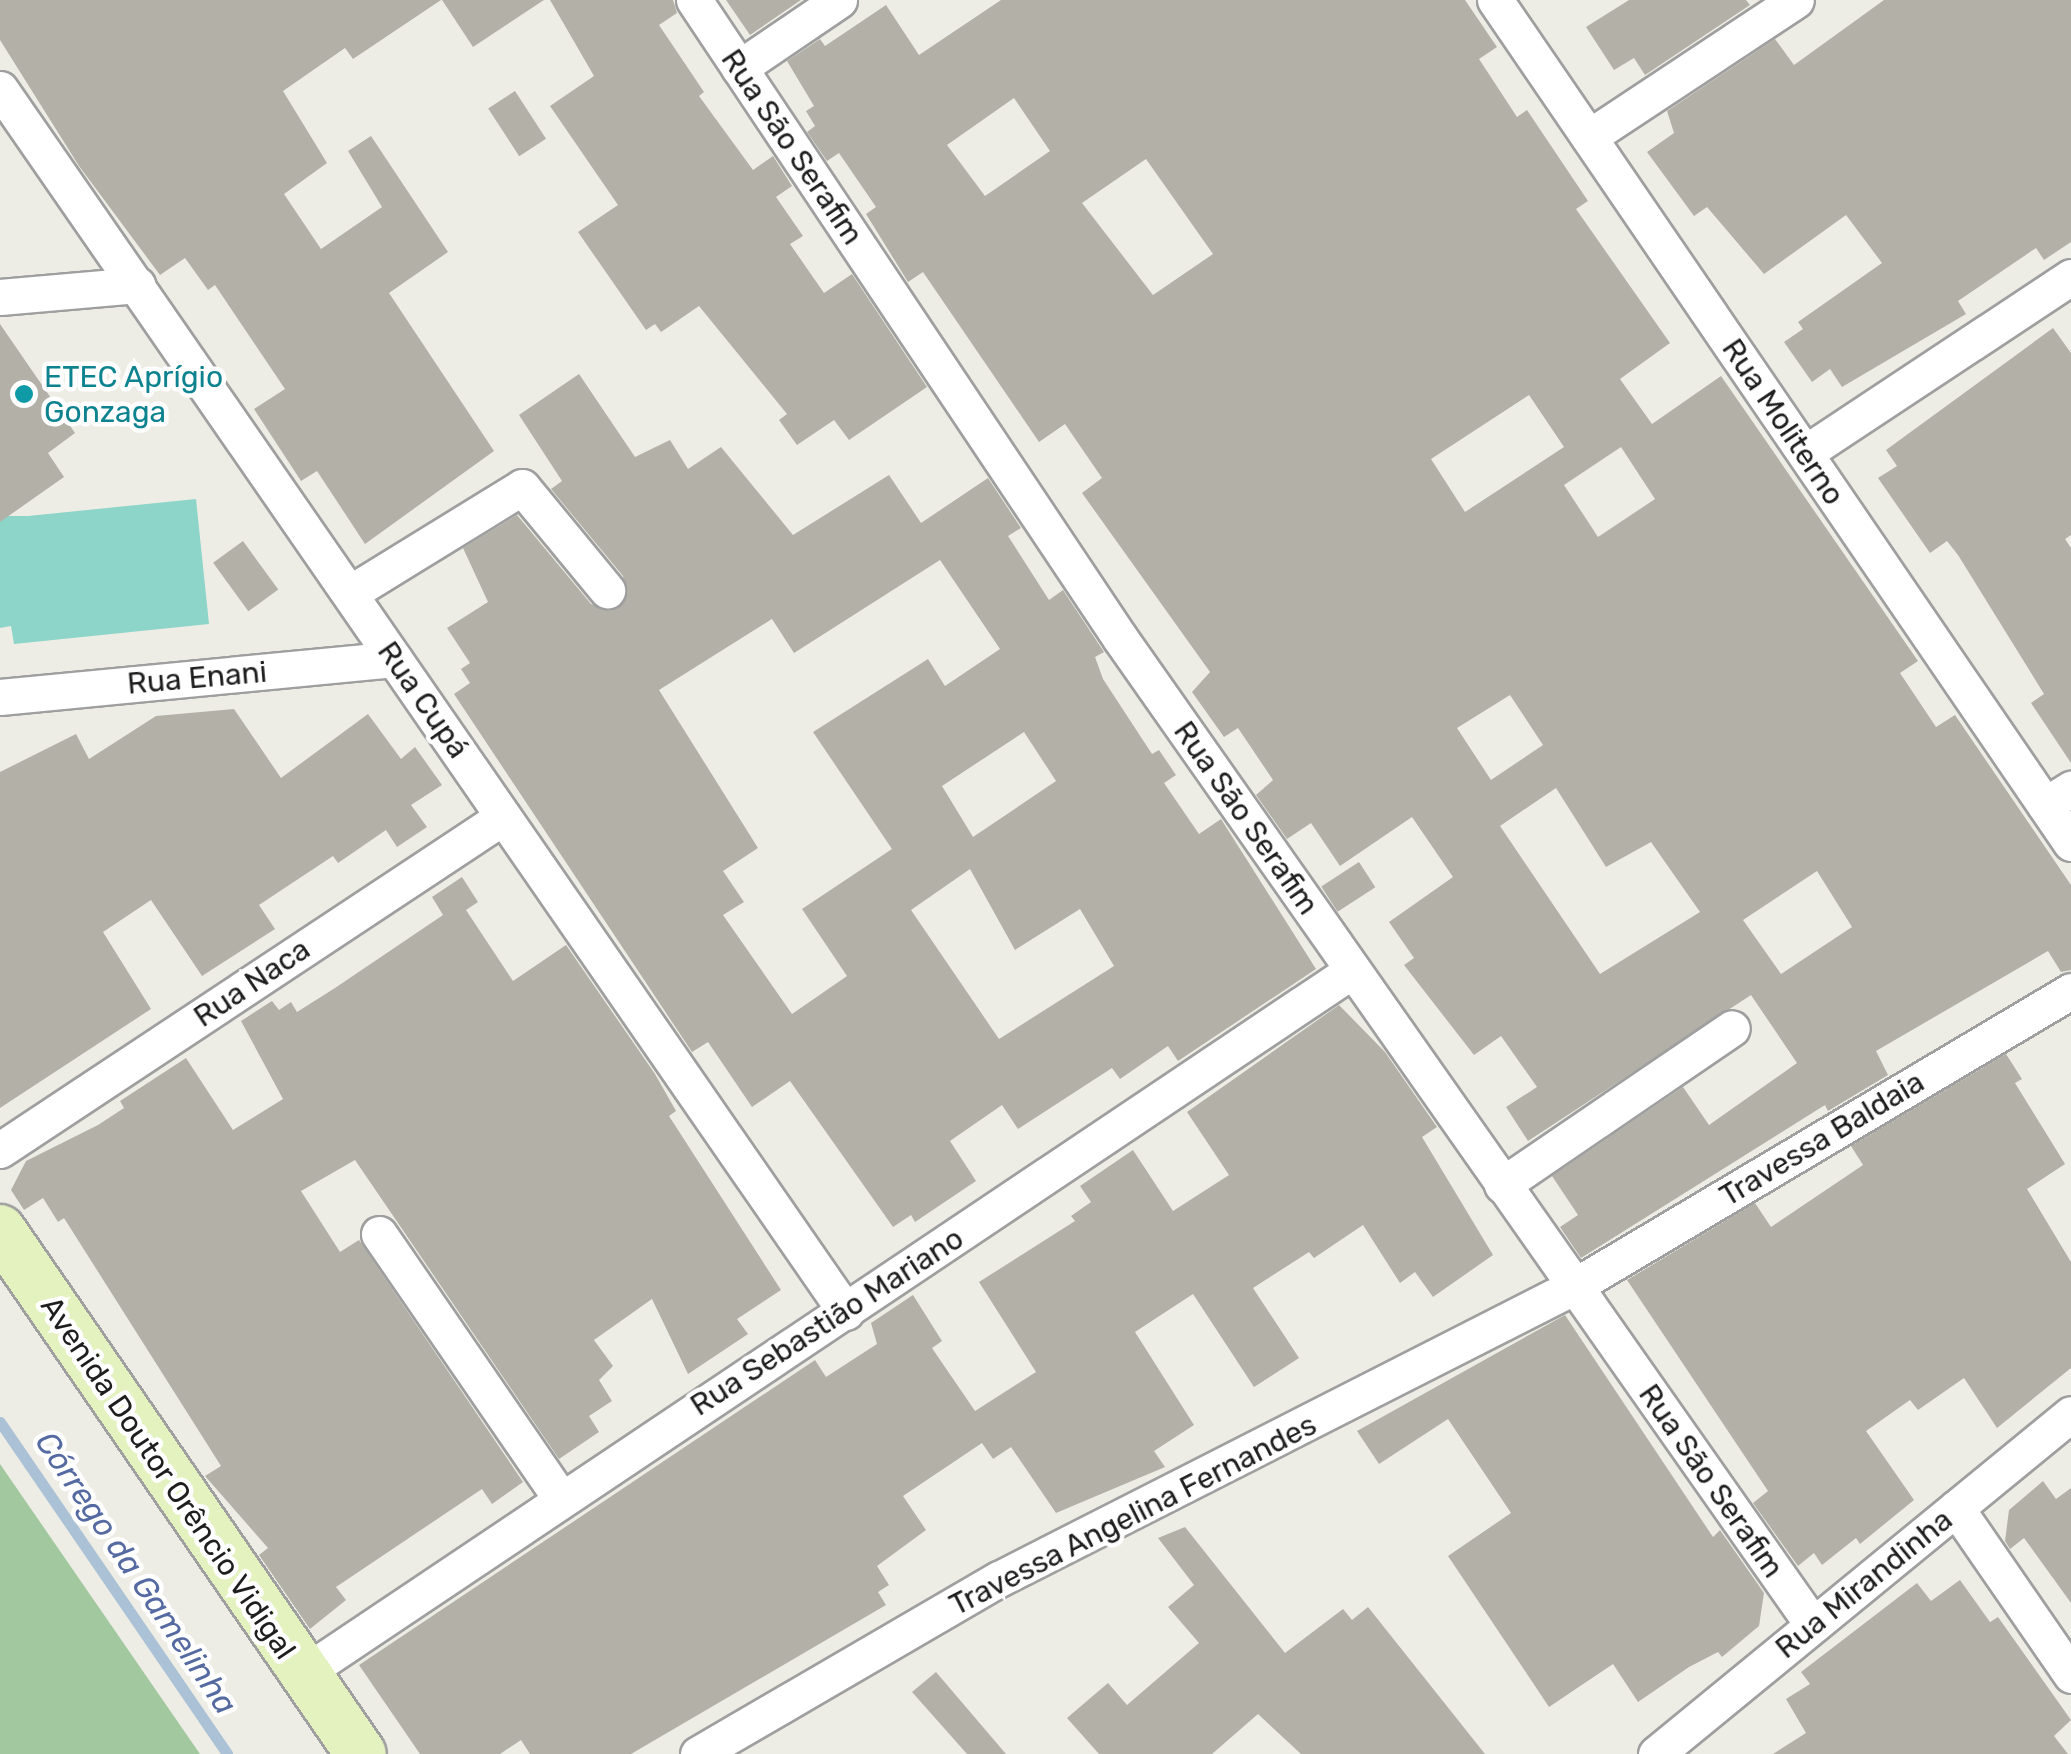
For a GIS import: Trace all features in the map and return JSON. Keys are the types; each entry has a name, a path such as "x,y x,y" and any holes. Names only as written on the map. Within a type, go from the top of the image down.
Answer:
{"street":[{"name":"Rua São Serafim","path":"694,0 1120,638 1813,1625"},
{"path":"740,68 839,0"},
{"name":"Rua Moliterno","path":"1495,0 1804,453 2058,797 2071,843"},
{"path":"1589,137 1796,0"},
{"name":"Rua Cupá","path":"0,88 846,1312"},
{"path":"1804,453 2071,277"},
{"path":"0,298 137,285"},
{"path":"350,593 522,487 607,590"},
{"name":"Rua Enani","path":"0,697 394,660"},
{"name":"Rua Naca","path":"0,1150 504,816"},
{"name":"Rua Sebastião Mariano","path":"302,1675 560,1496 846,1312 1353,970"},
{"name":"Travessa Baldaia","path":"1573,1287 2071,991"},
{"path":"1502,1185 1732,1028"},
{"name":"Avenida Doutor Orêncio Vidigal","path":"0,1230 302,1675 360,1754"},
{"path":"379,1234 560,1496"},
{"name":"Travessa Angelina Fernandes","path":"698,1754 1016,1570 1573,1287"},
{"name":"Rua Mirandinha","path":"1656,1754 2071,1414"},
{"path":"1956,1508 2071,1675"}],"green space":[{"path":"0,1464 200,1754 0,1754"}],"shaded area":[{"path":"196,499 209,624 14,644 11,626 0,628 0,504 8,516 28,516"}],"building":[{"path":"0,0 441,0 353,59 345,48 283,91 327,163 284,194 321,249 382,207 348,151 371,136 448,252 389,293 494,451 365,544 317,471 301,481 254,409 285,389 215,285 208,290 185,258 160,275 79,166 0,40"},
{"path":"442,0 544,0 473,47"},
{"path":"550,0 673,0 677,13 659,25 704,92 699,96 753,170 773,156 792,186 776,197 803,236 790,244 824,293 852,274 927,387 849,440 834,420 797,445 779,420 787,414 699,306 661,332 655,324 646,330 578,232 618,205 550,106 594,76"},
{"path":"726,0 801,0 750,35"},
{"path":"1001,0 1465,0 1497,47 1479,59 1517,117 1527,110 1588,201 1576,209 1670,343 1620,379 1652,424 1721,376 1918,661 1900,673 1936,727 1955,715 2071,885 2071,970 2061,972 2048,951 1876,1051 1888,1075 1828,1111 1825,1105 1581,1258 1560,1227 1578,1215 1552,1176 1683,1087 1709,1125 1797,1063 1751,995 1528,1141 1506,1107 1537,1087 1501,1036 1474,1055 1404,965 1414,958 1389,922 1453,877 1412,817 1340,866 1311,823 1287,839 1256,795 1273,780 1238,728 1224,737 1192,692 1210,672 1082,493 1102,478 1065,424 1039,442 923,272 908,282 866,214 876,207 839,153 827,161 807,132 815,126 806,111 814,106 787,61 820,39 825,46 886,5 919,55","holes":["1014,98 1050,151 985,196 947,145","1146,159 1213,254 1153,295 1082,203","1529,395 1564,447 1465,512 1431,459","1621,447 1655,499 1598,537 1564,485","1510,695 1543,745 1491,780 1457,728","1556,788 1606,867 1651,842 1700,912 1600,974 1500,826","1817,871 1852,927 1781,974 1743,920"]},
{"path":"1629,0 1746,0 1750,5 1645,75 1634,58 1614,70 1586,27"},
{"path":"1884,0 2071,0 2071,242 2044,260 2036,248 1958,301 1966,314 1842,387 1830,369 1812,382 1784,342 1803,329 1798,322 1882,263 1846,215 1764,274 1707,207 1694,216 1647,152 1674,133 1667,111 1775,39 1794,65"},
{"path":"515,91 546,139 519,156 488,108"},
{"name":"ETEC Aprígio Gonzaga","path":"0,324 75,433 48,453 64,477 0,522"},
{"path":"2053,328 2071,353 2071,535 2065,539 2071,548 2071,763 2031,703 2044,694 1958,555 1947,541 1930,553 1878,478 1897,466 1886,450"},
{"path":"579,374 635,457 670,440 688,469 721,447 793,535 889,475 921,523 988,478 1021,528 1008,536 1049,600 1063,590 1104,652 1095,657 1103,679 1152,754 1159,750 1176,775 1164,783 1199,834 1221,819 1316,969 1178,1061 1168,1046 1120,1079 1112,1068 1018,1129 1002,1105 950,1141 976,1181 915,1222 911,1215 893,1227 790,1081 752,1107 708,1042 692,1052 454,694 470,683 461,669 470,663 447,628 488,602 463,548 517,515 591,604 610,611 626,598 623,576 551,489 562,481 519,415","holes":["940,560 1000,649 945,686 928,659 813,732 892,849 802,909 847,976 792,1014 723,915 744,902 723,871 758,848 659,690 772,619 794,653","1024,732 1056,781 973,837 942,786","970,869 1015,950 1080,909 1114,966 999,1039 911,910"]},
{"path":"243,541 278,590 248,611 213,563"},
{"path":"234,709 281,778 368,714 401,759 415,747 442,785 411,805 427,827 397,847 386,830 338,863 333,856 259,905 275,929 202,976 151,900 103,932 151,1009 0,1108 0,772 76,734 89,759 156,716"},
{"path":"1359,862 1375,887 1338,912 1321,887"},
{"path":"462,877 478,902 466,910 513,981 566,945 655,1074 676,1111 669,1116 781,1290 737,1319 748,1334 688,1374 652,1299 594,1340 613,1366 599,1380 612,1401 589,1416 599,1432 559,1459 355,1160 301,1191 340,1252 359,1240 523,1482 492,1504 482,1489 336,1587 346,1600 310,1629 259,1555 268,1548 205,1476 221,1466 64,1218 58,1222 43,1198 24,1210 11,1190 26,1161 98,1125 124,1108 120,1101 186,1058 233,1130 283,1099 241,1021 272,1001 279,1010 291,1002 297,1012 335,988 443,915 432,897"},
{"path":"1339,1005 1385,1052 1437,1127 1422,1137 1493,1255 1433,1297 1415,1272 1400,1283 1363,1225 1314,1258 1309,1252 1253,1288 1299,1358 1254,1387 1193,1294 1135,1332 1194,1425 1154,1451 1165,1467 1056,1513 1011,1447 993,1459 982,1443 903,1496 926,1530 877,1566 889,1585 878,1592 886,1605 631,1754 530,1754 521,1740 500,1754 420,1754 359,1665 815,1360 826,1377 877,1344 871,1323 913,1295 942,1341 932,1348 975,1411 1036,1372 979,1282 1075,1221 1071,1216 1091,1202 1080,1186 1133,1150 1173,1211 1229,1175 1187,1112"},
{"path":"2006,1054 2022,1079 2015,1083 2065,1164 2027,1189 2071,1262 2071,1368 1997,1428 1964,1378 1918,1410 1910,1400 1866,1431 1914,1500 1860,1544 1856,1538 1822,1565 1814,1553 1798,1566 1753,1503 1768,1491 1627,1280 1755,1203 1771,1227 1863,1165 1851,1146"},
{"path":"1565,1315 1713,1537 1720,1530 1764,1593 1759,1626 1722,1657 1718,1652 1689,1667 1638,1702 1613,1664 1549,1707 1448,1556 1511,1513 1448,1419 1379,1464 1357,1431"},
{"path":"2043,1481 2056,1499 2071,1488 2071,1603 2024,1538 2010,1549 2005,1541 2009,1510"},
{"path":"1185,1527 1285,1653 1343,1609 1352,1620 1368,1607 1485,1754 1301,1754 1258,1714 1212,1754 1099,1754 1067,1718 1108,1683 1127,1705 1199,1643 1168,1607 1194,1585 1158,1538"},
{"path":"1960,1580 1990,1622 1998,1617 2071,1720 2054,1736 2068,1754 1773,1754 1806,1733 1786,1699 1810,1684 1801,1672 1917,1583 1931,1601"},
{"path":"936,1672 1006,1754 967,1754 912,1692"}],"waterway":[{"name":"Córrego da Gamelinha","path":"0,1422 227,1754"}],"place":[{"name":"ETEC Aprígio Gonzaga","path":"24,394"}]}
